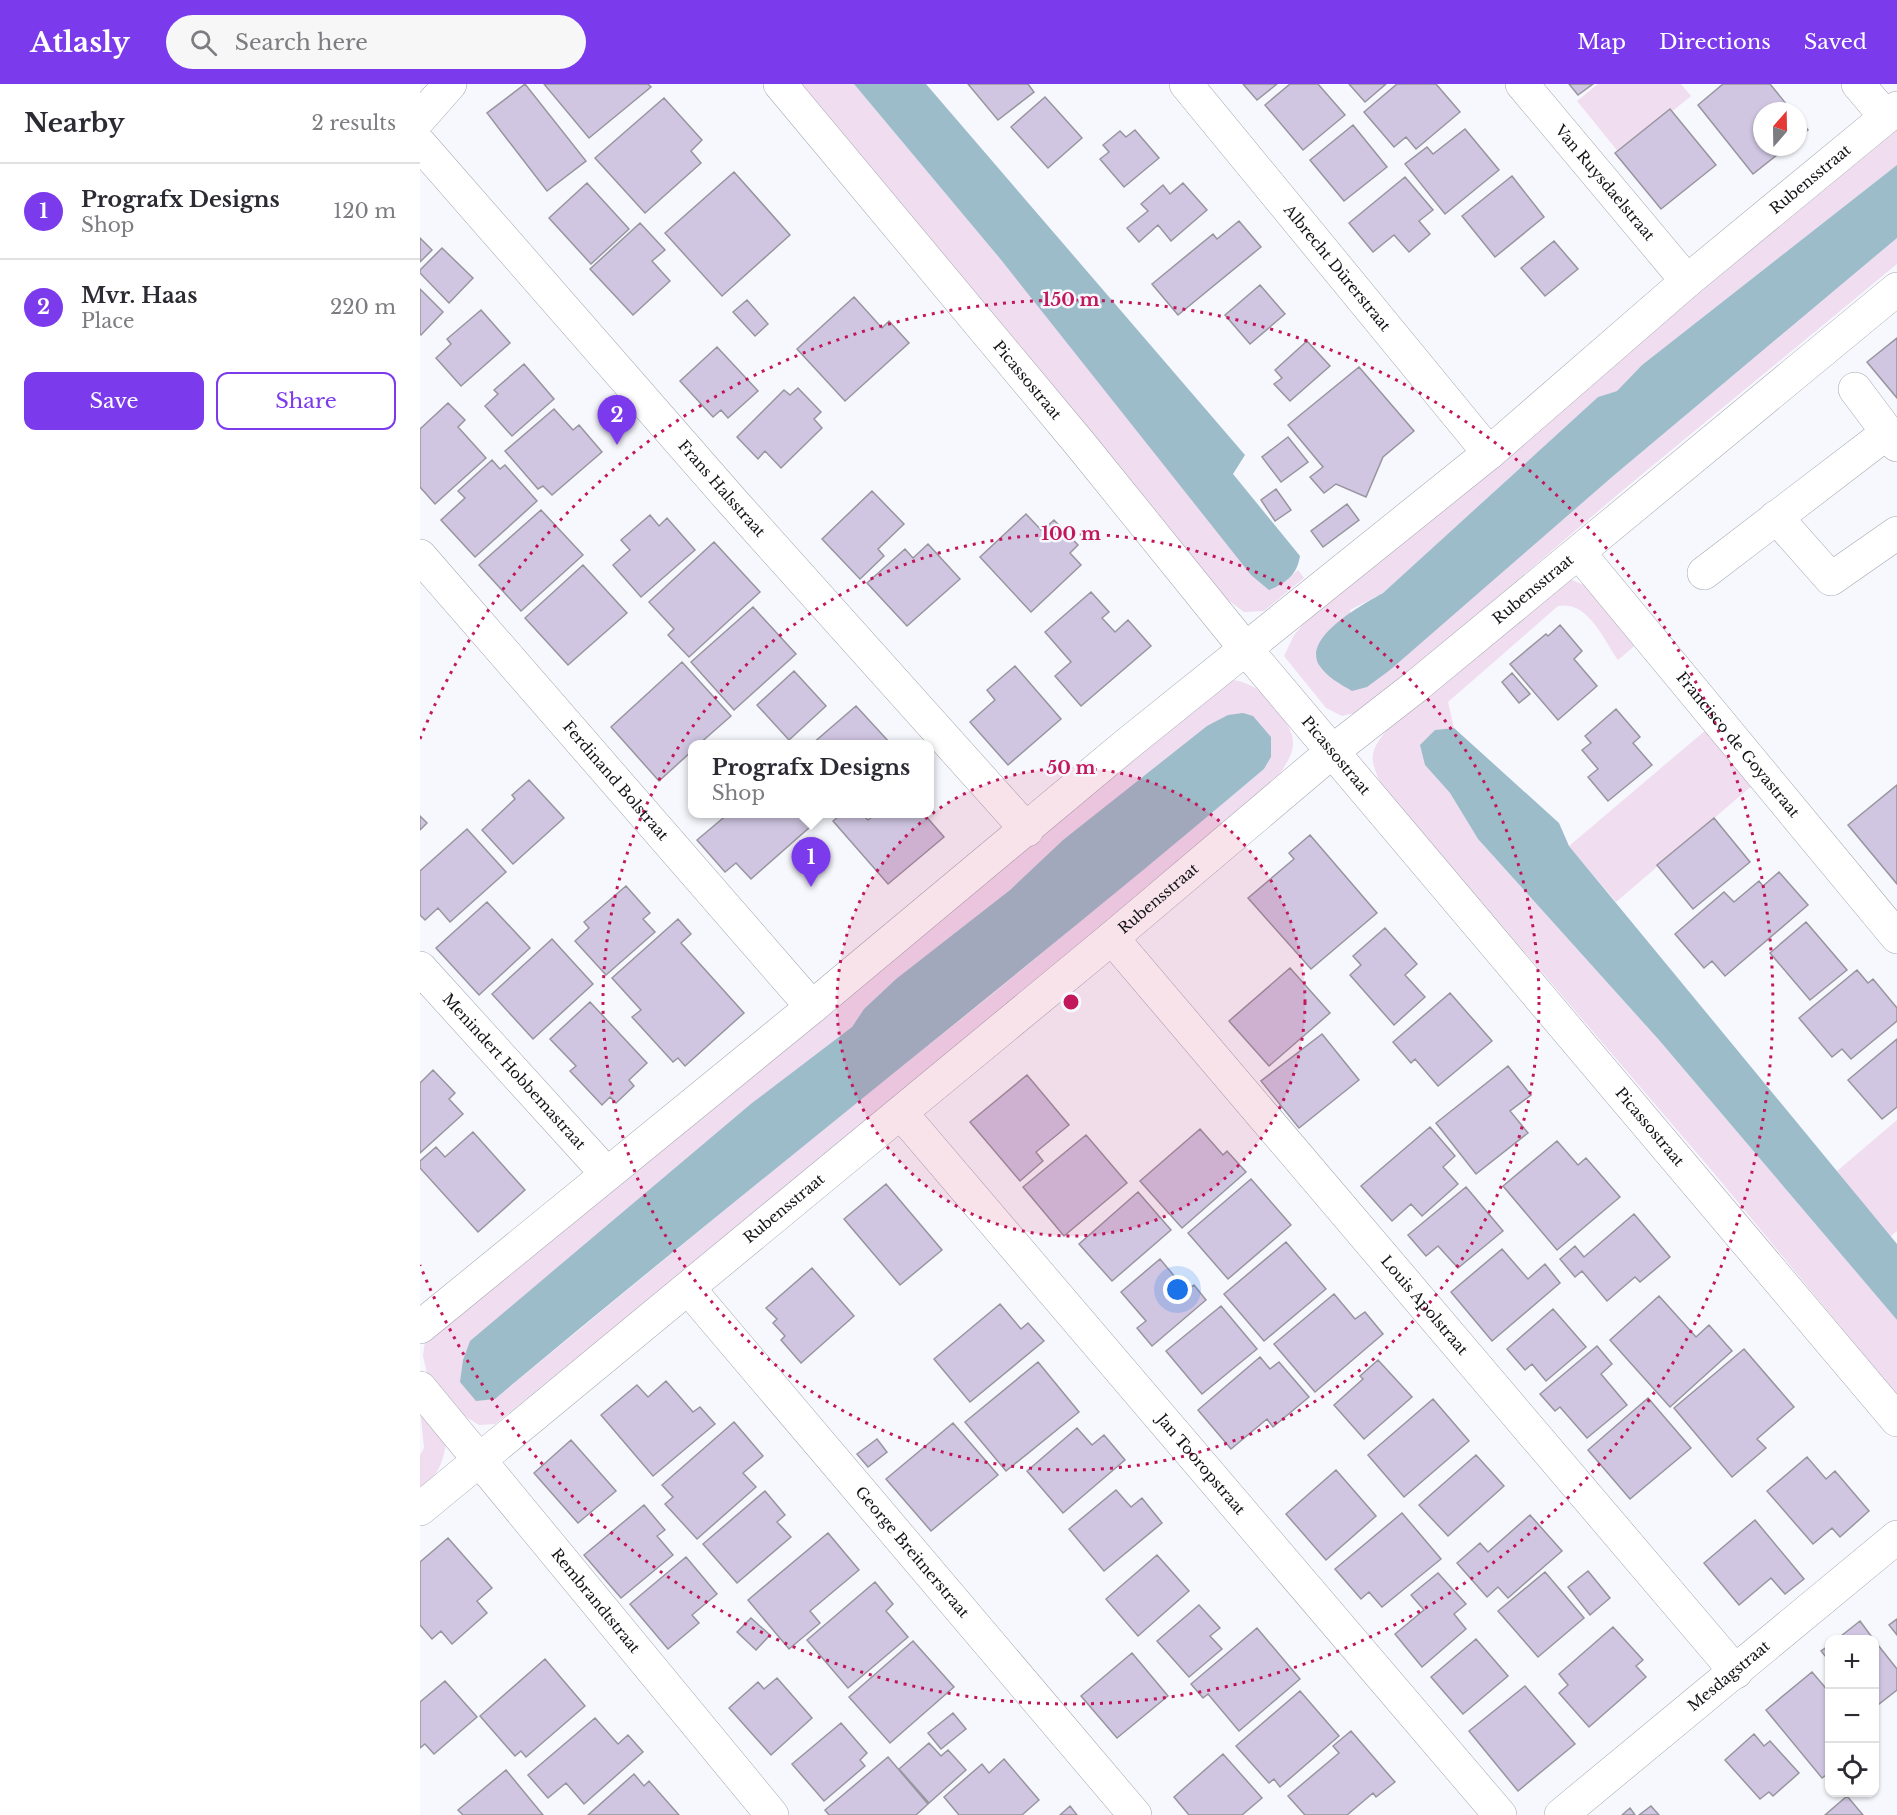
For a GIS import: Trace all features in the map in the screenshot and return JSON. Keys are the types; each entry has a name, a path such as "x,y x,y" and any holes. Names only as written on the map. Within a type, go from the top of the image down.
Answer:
{"street":[{"path":"420,118 450,84"},
{"name":"Picassostraat","path":"780,84 1074,436 1245,648 1334,750 1897,1420"},
{"name":"Albrecht Dürerstraat","path":"1186,84 1489,453"},
{"name":"Van Ruysdaelstraat","path":"1522,84 1687,281"},
{"path":"1858,84 1891,113"},
{"name":"Rubensstraat","path":"420,1327 812,1007 1245,648 1489,453 1687,281 1891,113"},
{"name":"Frans Halsstraat","path":"420,144 732,501 1027,830"},
{"name":"Rubensstraat","path":"420,1509 902,1113 1334,750 1579,552 1897,289"},
{"path":"1704,573 1776,517 1892,439 1855,389"},
{"path":"1776,517 1832,579 1897,533"},
{"name":"Francisco de Goyastraat","path":"1579,552 1897,937"},
{"name":"Ferdinand Bolstraat","path":"420,556 812,1007"},
{"name":"Louis Apolstraat","path":"1112,938 1737,1672"},
{"name":"Menindert Hobbemastraat","path":"420,968 607,1174"},
{"name":"Jan Tooropstraat","path":"902,1113 1500,1815"},
{"name":"George Breitnerstraat","path":"689,1289 1135,1815"},
{"name":"Rembrandtstraat","path":"420,1388 772,1815"},
{"name":"Mesdagstraat","path":"1561,1815 1737,1672 1897,1537"}],"shaded area":[{"path":"797,84 854,84 1002,261 1282,584 1298,570 1304,578 1264,611 1244,612 1224,597"},
{"path":"1598,84 1681,84 1691,96 1620,154 1577,101"},
{"path":"1897,130 1897,165 1642,365 1617,391 1598,397 1383,593 1350,610 1367,687 1612,477 1897,238 1897,264 1623,490 1364,711 1342,716 1326,708 1284,656 1294,635 1319,606"},
{"path":"1572,580 1586,586 1638,643 1618,660 1594,623 1586,615 1569,606 1558,606 1448,702 1454,728 1435,730 1425,765 1450,793 1478,839 1659,1040 1897,1320 1897,1395 1713,1172 1381,784 1374,768 1374,750 1387,730 1561,582"},
{"path":"1234,680 1257,689 1275,707 1288,727 1292,735 1292,751 1275,780 847,1139 495,1424 479,1425 453,1409 427,1373 423,1356 425,1340 1223,685","holes":["1271,757 1264,769 994,993 800,1148 495,1399 815,1057 852,1027 864,1009 896,979 1010,890 1063,840 1111,804"]},
{"path":"1707,729 1754,784 1616,902 1569,846"},
{"path":"1897,1120 1897,1231 1890,1237 1837,1171"},
{"path":"420,1409 446,1444 438,1470 420,1489 420,1455 424,1448"}],"water":[{"path":"854,84 926,84 1245,455 1233,474 1300,556 1299,563 1290,578 1269,590 1251,575 1002,261"},
{"path":"1897,165 1897,238 1612,477 1390,670 1367,687 1352,691 1322,669 1316,654 1319,643 1338,622 1383,593 1598,397 1617,391 1642,365"},
{"path":"1243,713 1253,716 1271,737 1271,757 1264,769 1073,928 495,1399 476,1401 460,1382 463,1360 470,1341 752,1103 852,1027 864,1009 896,979 1010,890 1063,840 1207,726 1228,715"},
{"path":"1454,728 1559,823 1569,846 1897,1244 1897,1320 1659,1040 1478,839 1450,793 1425,765 1420,745 1435,730"}],"building":[{"path":"525,84 586,161 547,191 487,113"},
{"path":"544,84 648,84 651,87 589,138"},
{"path":"968,84 1028,84 1034,92 998,120"},
{"path":"1243,84 1277,84 1257,100"},
{"path":"1290,84 1318,84 1345,115 1303,150 1265,105"},
{"path":"1349,84 1386,84 1365,102"},
{"path":"1397,84 1436,84 1460,112 1416,149 1406,137 1394,147 1364,112"},
{"path":"1569,84 1593,84 1578,95"},
{"path":"1723,84 1770,84 1785,102 1753,102 1753,156 1776,156 1753,174 1698,105"},
{"path":"1045,97 1082,138 1048,168 1011,127"},
{"path":"664,98 702,140 691,151 701,163 645,213 595,158"},
{"path":"1670,109 1716,165 1661,209 1615,153"},
{"path":"1353,125 1387,167 1344,201 1310,160"},
{"path":"1465,129 1499,170 1445,214 1405,164 1427,147 1433,154"},
{"path":"1135,130 1159,158 1124,187 1100,159 1109,152 1103,145 1120,131 1126,137"},
{"path":"734,172 790,235 722,296 665,233"},
{"path":"1512,176 1544,217 1495,257 1462,216"},
{"path":"1405,177 1433,210 1419,221 1430,234 1409,252 1394,235 1373,252 1349,223"},
{"path":"587,183 629,229 591,264 549,218"},
{"path":"1183,183 1207,210 1171,241 1158,225 1139,242 1127,228 1148,211 1141,204 1163,185 1170,194"},
{"path":"1239,221 1261,247 1178,315 1152,284 1213,234 1217,239"},
{"path":"640,223 665,250 652,261 670,281 633,315 590,269"},
{"path":"420,238 432,250 420,262"},
{"path":"1554,241 1578,269 1545,296 1521,268"},
{"path":"442,248 473,278 449,303 420,273 420,270"},
{"path":"1260,285 1285,314 1250,344 1225,315"},
{"path":"420,289 443,312 421,335 420,334"},
{"path":"854,297 882,328 889,321 909,343 845,401 797,349"},
{"path":"747,300 768,324 755,336 733,312"},
{"path":"481,310 510,343 461,386 436,358 451,344 447,339"},
{"path":"1897,338 1897,398 1867,362"},
{"path":"1307,341 1330,366 1290,401 1274,384 1282,378 1275,370"},
{"path":"717,347 758,391 728,418 721,410 713,417 680,381"},
{"path":"524,364 554,399 512,436 485,406 498,394 494,390"},
{"path":"1359,367 1414,431 1383,457 1366,497 1336,484 1324,493 1310,477 1323,467 1288,425"},
{"path":"798,388 821,412 814,419 822,428 781,468 765,451 758,459 737,437 784,390 790,395"},
{"path":"448,403 465,420 458,427 486,458 435,504 420,487 420,429"},
{"path":"554,409 573,430 579,425 602,452 552,495 543,486 538,489 505,451"},
{"path":"1288,437 1308,462 1281,482 1262,457"},
{"path":"492,460 500,469 505,465 537,501 475,557 441,520 465,498 458,491"},
{"path":"1276,489 1291,510 1275,521 1261,500"},
{"path":"872,491 904,524 878,549 884,556 860,579 822,539"},
{"path":"1347,504 1359,520 1323,547 1311,531"},
{"path":"541,510 583,555 521,611 479,565"},
{"path":"1026,514 1042,531 1054,520 1078,545 1070,553 1081,565 1031,612 980,557"},
{"path":"650,515 659,526 667,518 695,550 641,597 613,565 630,550 621,540"},
{"path":"714,542 760,592 689,657 668,635 674,629 649,602"},
{"path":"928,544 960,579 907,626 867,583 905,549 913,558"},
{"path":"583,565 627,613 568,665 525,618"},
{"path":"1091,592 1109,612 1102,618 1115,632 1128,620 1151,646 1081,706 1055,676 1071,662 1045,632"},
{"path":"753,607 796,654 734,710 691,662"},
{"path":"1560,625 1582,651 1574,659 1597,686 1558,720 1510,664"},
{"path":"682,662 731,716 704,740 688,740 688,755 659,781 611,727"},
{"path":"1015,666 1061,719 1008,765 970,722 995,700 987,690"},
{"path":"794,671 826,706 789,740 757,705"},
{"path":"1512,673 1530,694 1519,703 1502,682"},
{"path":"856,706 887,740 817,740"},
{"path":"1616,709 1640,737 1633,743 1652,765 1608,801 1588,777 1598,769 1582,750 1591,743 1585,736"},
{"path":"529,780 564,818 513,864 482,830 515,799 512,795"},
{"path":"1897,785 1897,884 1848,825"},
{"path":"420,816 427,823 420,830"},
{"path":"723,818 816,818 818,820 751,879 736,863 725,872 697,840"},
{"path":"837,818 866,818 868,820 871,818 927,818 944,837 888,884 833,821"},
{"path":"1714,818 1750,862 1693,909 1657,865"},
{"path":"467,829 506,872 450,922 438,908 425,920 420,915 420,871"},
{"path":"1310,835 1377,913 1311,969 1248,898 1294,859 1289,853"},
{"path":"1779,872 1808,905 1725,976 1712,961 1704,968 1675,934 1724,892 1734,902 1759,881 1763,886"},
{"path":"626,886 650,913 643,919 655,932 606,975 575,941 589,928 584,922"},
{"path":"487,902 530,948 479,995 436,948"},
{"path":"678,919 691,934 681,943 744,1013 685,1066 678,1058 673,1062 632,1017 641,1010 612,978"},
{"path":"1806,922 1847,970 1810,1000 1770,953"},
{"path":"1385,928 1417,964 1405,975 1425,997 1394,1025 1350,975 1361,965 1353,956"},
{"path":"552,939 593,984 533,1039 492,994"},
{"path":"1290,968 1330,1013 1269,1066 1229,1021"},
{"path":"1857,970 1868,983 1873,979 1897,1008 1897,1021 1851,1059 1842,1049 1832,1057 1799,1018"},
{"path":"1450,993 1492,1041 1438,1086 1415,1059 1411,1063 1393,1042"},
{"path":"590,1002 647,1063 629,1080 634,1086 616,1103 610,1097 602,1105 570,1071 576,1066 550,1039"},
{"path":"1322,1034 1359,1080 1299,1128 1261,1081"},
{"path":"1897,1039 1897,1107 1882,1119 1848,1080"},
{"path":"1508,1066 1531,1095 1510,1111 1528,1133 1476,1174 1436,1123"},
{"path":"433,1070 455,1093 449,1099 463,1114 420,1153 420,1083"},
{"path":"1027,1075 1069,1125 1036,1152 1043,1161 1020,1181 970,1122"},
{"path":"1430,1127 1455,1156 1443,1167 1458,1184 1422,1216 1411,1204 1392,1221 1361,1186"},
{"path":"1200,1129 1223,1155 1227,1151 1246,1172 1182,1228 1140,1181"},
{"path":"473,1132 525,1190 478,1232 420,1168 420,1161 436,1147 445,1157"},
{"path":"1086,1135 1127,1183 1064,1236 1023,1187"},
{"path":"1557,1141 1578,1165 1586,1158 1620,1197 1557,1250 1503,1186"},
{"path":"1251,1179 1291,1225 1228,1279 1188,1233"},
{"path":"886,1184 942,1250 900,1285 844,1219"},
{"path":"1466,1187 1503,1231 1458,1268 1438,1246 1426,1256 1408,1235"},
{"path":"1138,1192 1171,1230 1112,1281 1079,1244"},
{"path":"1634,1214 1670,1257 1640,1282 1635,1277 1607,1301 1582,1271 1575,1277 1560,1259 1575,1246 1584,1257"},
{"path":"1286,1242 1326,1289 1264,1341 1224,1294"},
{"path":"1502,1249 1528,1279 1545,1264 1560,1283 1492,1341 1451,1292"},
{"path":"1160,1259 1186,1290 1194,1285 1206,1300 1152,1346 1137,1328 1146,1321 1121,1292"},
{"path":"812,1268 854,1316 801,1363 781,1340 785,1336 773,1323 777,1319 766,1308"},
{"path":"1334,1294 1355,1319 1365,1312 1383,1334 1315,1392 1274,1344"},
{"path":"1659,1296 1696,1337 1709,1325 1732,1351 1670,1407 1610,1340"},
{"path":"1000,1304 1021,1329 1028,1323 1044,1341 970,1402 934,1359"},
{"path":"1221,1306 1257,1349 1202,1394 1166,1351"},
{"path":"1553,1309 1586,1347 1546,1381 1532,1364 1525,1370 1507,1349"},
{"path":"1597,1346 1612,1364 1601,1374 1627,1405 1587,1438 1560,1407 1555,1411 1540,1394"},
{"path":"1744,1349 1794,1407 1757,1439 1766,1448 1732,1477 1674,1408"},
{"path":"1260,1357 1270,1369 1279,1362 1309,1397 1273,1427 1267,1419 1231,1449 1198,1410"},
{"path":"1378,1360 1412,1397 1364,1439 1334,1405 1363,1379 1360,1376"},
{"path":"1038,1362 1079,1412 1006,1471 965,1422"},
{"path":"666,1381 693,1412 700,1407 715,1424 653,1476 601,1415 637,1385 648,1397"},
{"path":"1648,1398 1691,1448 1630,1499 1588,1450"},
{"path":"1433,1399 1469,1441 1404,1497 1368,1455"},
{"path":"734,1422 763,1456 743,1473 756,1487 697,1539 665,1504 673,1497 662,1485"},
{"path":"953,1423 998,1475 931,1531 886,1479"},
{"path":"1077,1428 1092,1445 1104,1435 1125,1460 1063,1513 1027,1471"},
{"path":"877,1439 887,1452 868,1467 857,1454"},
{"path":"571,1440 616,1491 578,1523 534,1473"},
{"path":"1476,1455 1504,1486 1448,1536 1419,1505"},
{"path":"1807,1457 1826,1479 1835,1471 1869,1511 1840,1537 1832,1528 1813,1544 1767,1491"},
{"path":"1336,1470 1376,1516 1326,1560 1286,1514"},
{"path":"1116,1490 1131,1507 1142,1498 1162,1523 1104,1571 1069,1529"},
{"path":"765,1491 785,1515 777,1522 791,1537 737,1583 703,1544"},
{"path":"644,1505 665,1530 657,1536 673,1555 621,1598 584,1555"},
{"path":"1402,1513 1441,1559 1382,1607 1369,1592 1361,1599 1335,1569"},
{"path":"1530,1515 1562,1551 1508,1598 1498,1587 1487,1597 1457,1563 1480,1543 1488,1552"},
{"path":"1755,1520 1804,1579 1785,1594 1771,1578 1739,1605 1704,1563"},
{"path":"828,1533 859,1570 810,1611 820,1623 789,1649 748,1600"},
{"path":"448,1538 492,1588 477,1601 487,1613 452,1644 441,1631 432,1639 420,1625 420,1562"},
{"path":"1157,1555 1189,1591 1138,1636 1106,1599"},
{"path":"686,1557 717,1594 692,1615 699,1623 668,1649 630,1604"},
{"path":"1588,1571 1610,1598 1590,1615 1568,1587"},
{"path":"1545,1572 1584,1618 1538,1657 1498,1611"},
{"path":"1438,1573 1466,1604 1454,1614 1466,1629 1422,1667 1395,1634 1424,1610 1411,1595"},
{"path":"875,1582 893,1604 886,1611 908,1637 848,1688 807,1640"},
{"path":"1199,1605 1220,1628 1210,1636 1222,1649 1189,1677 1157,1641"},
{"path":"751,1618 770,1635 756,1650 737,1632"},
{"path":"1897,1619 1897,1635 1889,1625"},
{"path":"1860,1621 1870,1635 1842,1635"},
{"path":"1613,1627 1643,1660 1636,1666 1646,1677 1589,1727 1559,1693 1568,1685 1559,1674"},
{"path":"1257,1628 1300,1679 1239,1731 1208,1694 1203,1698 1191,1684"},
{"path":"1476,1639 1508,1676 1463,1714 1431,1677"},
{"path":"913,1641 954,1687 890,1743 849,1697"},
{"path":"1879,1646 1897,1669 1897,1690 1879,1704"},
{"path":"1132,1653 1168,1696 1117,1738 1081,1696"},
{"path":"545,1659 585,1706 526,1757 521,1751 515,1756 480,1716"},
{"path":"1812,1672 1825,1687 1825,1776 1822,1778 1766,1710"},
{"path":"777,1678 812,1718 771,1755 729,1708 758,1682 764,1689"},
{"path":"445,1681 477,1717 434,1754 425,1744 420,1748 420,1702"},
{"path":"1525,1686 1575,1744 1518,1791 1469,1731"},
{"path":"1300,1691 1339,1736 1280,1787 1274,1779 1269,1783 1236,1746"},
{"path":"953,1713 966,1729 941,1749 928,1733"},
{"path":"595,1718 618,1744 628,1735 643,1752 584,1804 566,1783 548,1798 528,1775"},
{"path":"841,1723 867,1753 860,1760 865,1766 824,1801 792,1764"},
{"path":"1351,1731 1395,1782 1376,1797 1373,1793 1347,1815 1305,1815 1288,1796 1339,1753 1333,1746"},
{"path":"1754,1734 1764,1746 1770,1741 1799,1773 1773,1796 1769,1792 1760,1799 1725,1760"},
{"path":"929,1743 941,1756 948,1750 966,1770 929,1803 899,1769"},
{"path":"1223,1754 1262,1798 1242,1815 1189,1815 1174,1797"},
{"path":"888,1757 928,1804 916,1815 829,1815 825,1810"},
{"path":"1004,1759 1039,1800 1022,1815 959,1815 944,1797 982,1764 989,1773"},
{"path":"506,1770 543,1815 463,1815 458,1810"},
{"path":"634,1774 644,1786 649,1781 679,1815 588,1815"},
{"path":"1848,1797 1863,1815 1825,1815"},
{"path":"1070,1806 1077,1815 1060,1815"},
{"path":"1651,1806 1659,1815 1639,1815"},
{"path":"1630,1808 1635,1815 1622,1815"}],"place":[{"name":"Mvr. Haas","path":"617,445"},
{"name":"Prografx Designs","path":"811,887"}]}
